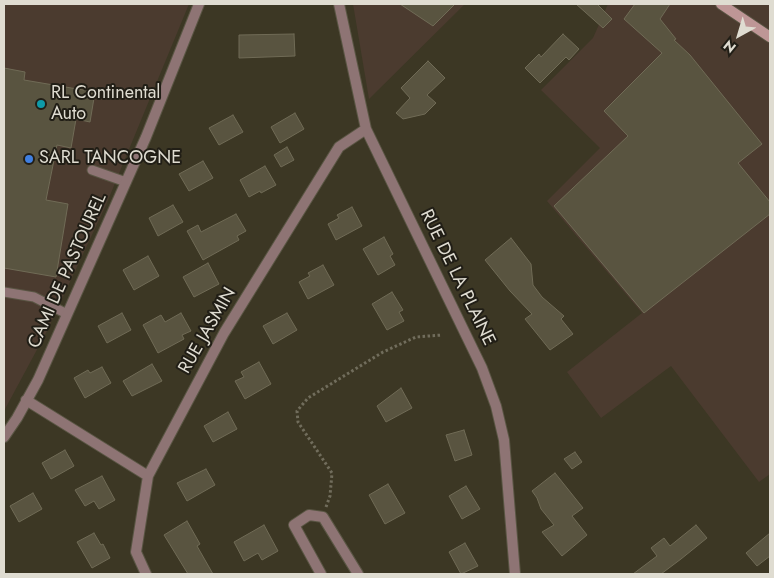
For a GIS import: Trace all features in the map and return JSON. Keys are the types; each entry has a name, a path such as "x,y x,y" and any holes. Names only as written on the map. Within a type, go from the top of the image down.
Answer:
{"main road":[{"path":"721,4 770,37"}],"street":[{"name":"CAMI DE PASTOUREL","path":"4,437 38,380 146,137 199,4"},
{"name":"RUE DE LA PLAINE","path":"339,4 366,129 474,351 496,406 504,440 515,574"},
{"name":"RUE JASMIN","path":"146,574 136,552 148,476 224,333 339,147 366,129"},
{"path":"26,400 148,476"},
{"path":"321,574 294,525 309,515 323,517 358,574"}],"lane":[{"path":"92,170 126,182"},
{"path":"4,292 34,298 67,314"}],"path":[{"path":"323,517 330,496 332,473 298,422 297,411 308,398 383,352 416,337 442,335"}],"shaded area":[{"path":"4,4 189,4 106,205 47,331 4,411"},
{"path":"353,4 465,4 369,99"},
{"path":"608,4 770,4 770,474 759,482 671,366 601,418 567,372 642,313 547,201 600,148 541,90 593,38"}],"building":[{"path":"400,4 455,4 433,26"},
{"path":"576,4 597,4 612,19 603,28"},
{"path":"635,4 670,4 660,19 676,39 674,40 690,55 762,144 738,163 770,202 770,214 644,313 554,206 628,136 604,111 662,53 624,19"},
{"path":"294,34 295,56 239,58 239,35"},
{"path":"563,34 579,49 569,60 566,57 540,83 525,68 539,54 541,57"},
{"path":"428,61 445,78 427,95 436,103 425,114 403,119 396,113 410,98 401,88"},
{"path":"4,68 25,72 24,80 95,92 90,122 76,119 71,148 57,145 46,200 68,204 56,277 4,268"},
{"path":"295,113 304,129 280,143 271,127"},
{"path":"233,115 243,132 219,145 209,128"},
{"path":"287,147 294,160 281,167 274,155"},
{"path":"203,161 213,178 189,191 179,174"},
{"path":"265,166 276,185 249,197 240,180"},
{"path":"173,205 183,222 158,236 149,218"},
{"path":"352,207 362,226 336,240 328,224 339,218 337,215"},
{"path":"236,214 246,231 237,236 239,240 203,260 187,231 198,225 201,232"},
{"path":"384,237 393,254 390,256 395,265 378,275 363,249"},
{"path":"511,238 531,264 533,285 542,297 564,316 561,319 573,334 550,350 525,319 532,314 485,260"},
{"path":"148,256 159,276 134,290 123,270"},
{"path":"208,263 219,284 194,297 183,277"},
{"path":"323,265 334,285 308,299 299,282 310,276 308,273"},
{"path":"392,292 403,310 399,312 404,321 387,330 372,304"},
{"path":"122,313 131,330 107,343 98,326"},
{"path":"181,313 191,331 182,335 184,339 158,353 143,325 161,315 165,322"},
{"path":"287,313 297,330 273,344 263,326"},
{"path":"259,362 271,384 245,399 235,381 244,377 241,372"},
{"path":"152,364 162,381 132,396 123,381"},
{"path":"102,367 111,383 85,398 74,378 88,370 90,373"},
{"path":"401,388 412,408 386,422 377,406"},
{"path":"228,412 237,429 213,442 204,426"},
{"path":"464,430 472,455 455,461 446,435"},
{"path":"65,450 74,466 51,479 42,463"},
{"path":"575,452 582,462 572,469 564,459"},
{"path":"206,469 215,485 187,501 177,483"},
{"path":"555,473 583,508 572,516 587,535 562,556 542,532 554,525 541,509 532,491"},
{"path":"102,476 115,500 99,509 94,501 85,506 75,490"},
{"path":"388,484 405,513 385,524 369,495"},
{"path":"466,486 480,509 462,519 449,496"},
{"path":"33,493 42,509 19,522 10,506"},
{"path":"187,521 200,544 197,546 213,574 188,574 164,535"},
{"path":"264,525 278,551 262,560 258,553 244,561 234,542"},
{"path":"696,525 707,538 681,559 661,574 633,574 657,556 651,548 664,538 670,546"},
{"path":"94,533 101,545 103,544 110,558 92,568 77,542"},
{"path":"770,533 770,556 757,566 746,553"},
{"path":"465,543 478,566 461,574 449,552"}],"place":[{"name":"RL Continental Auto","path":"41,104"},
{"name":"SARL TANCOGNE","path":"29,159"}]}
